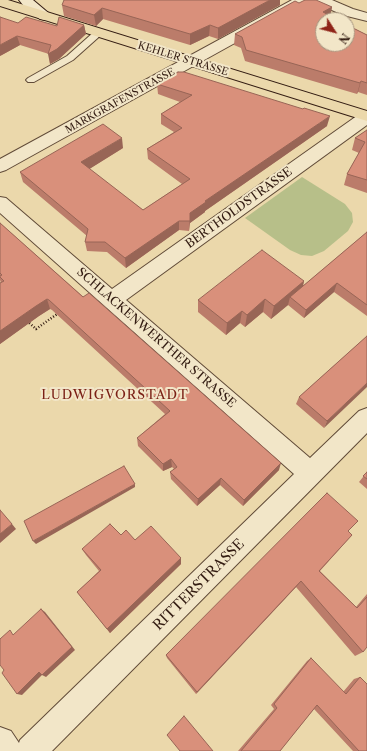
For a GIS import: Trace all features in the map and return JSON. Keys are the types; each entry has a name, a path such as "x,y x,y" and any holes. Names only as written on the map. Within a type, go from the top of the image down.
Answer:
{"main road":[{"name":"KEHLER STRASSE","path":"0,2 367,116"}],"street":[{"path":"26,0 32,7 45,16"},
{"name":"MARKGRAFENSTRASSE","path":"0,166 302,0"},
{"path":"321,0 348,12 367,18"},
{"name":"BERTHOLDSTRASSE","path":"104,293 367,116"},
{"name":"SCHLACKENWERTHER STRASSE","path":"0,203 311,474"},
{"name":"RITTERSTRASSE","path":"31,751 367,418"},
{"path":"0,742 6,751"}],"lane":[{"path":"31,80 70,58 98,33"}],"path":[{"path":"25,320 36,329 104,293"}],"green space":[{"path":"302,177 345,204 352,213 353,222 348,231 324,251 312,256 301,255 290,250 245,218"}],"building":[{"path":"64,0 270,0 218,28 210,25 190,34 102,8 94,15 62,5"},
{"path":"305,0 316,0 332,7 323,12 315,12 315,52 355,52 355,29 367,35 367,83 361,81 360,83 246,50 242,37 235,34 295,1 299,3"},
{"path":"0,17 18,23 26,17 57,26 59,17 84,25 57,49 48,54 51,45 17,36 0,45"},
{"path":"178,72 184,72 330,116 205,201 206,202 190,213 190,221 179,221 125,258 105,242 85,242 88,229 20,172 103,124 122,138 81,162 143,210 190,179 147,149 182,128 161,114 192,95 157,84"},
{"path":"367,130 367,180 347,174 365,142 355,138"},
{"path":"0,223 83,297 89,293 281,463 244,500 221,478 198,499 170,472 177,467 171,459 163,464 137,438 170,411 49,300 47,299 0,331 0,283 4,281 0,277 2,275 0,273"},
{"path":"367,232 367,305 337,283 306,310 290,297"},
{"path":"262,250 304,281 274,306 265,299 247,315 242,311 227,323 198,300"},
{"path":"367,336 367,383 327,421 299,397"},
{"path":"124,466 135,484 33,541 24,521"},
{"path":"367,472 367,479 363,476"},
{"path":"327,493 358,521 348,531 352,535 319,571 357,608 367,597 367,647 363,652 301,581 197,692 166,655"},
{"path":"0,510 12,524 0,534"},
{"path":"110,524 121,535 126,530 135,540 151,526 181,558 107,629 77,592 101,570 82,549"},
{"path":"41,609 72,647 42,675 39,672 17,694 2,673 4,670 0,665 0,639 10,630 13,635"},
{"path":"311,658 346,694 360,677 367,684 367,751 359,751 317,705 280,751 241,751 277,708 274,704"},
{"path":"184,716 213,751 180,751 167,735"}],"district":[{"name":"LUDWIGVORSTADT","path":"115,395"}]}
